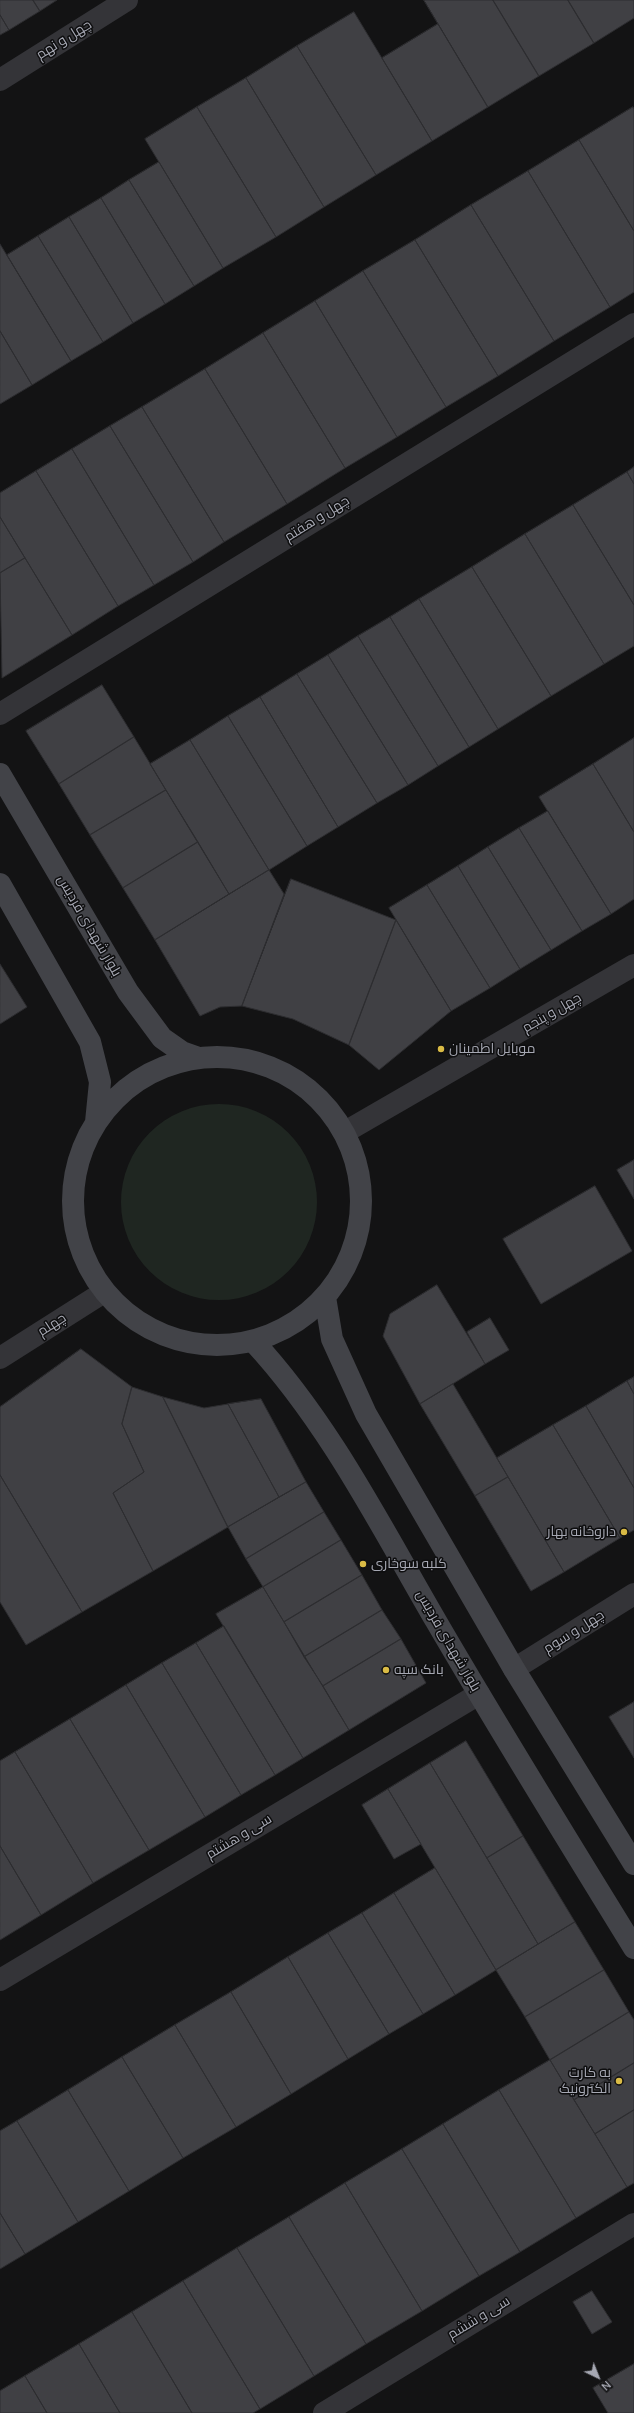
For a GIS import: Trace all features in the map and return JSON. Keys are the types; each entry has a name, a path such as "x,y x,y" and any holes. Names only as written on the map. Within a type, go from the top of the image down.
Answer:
{"main road":[{"name":"بلوار شهدای فردیس","path":"0,774 128,992 162,1038 182,1052 199,1058"},
{"path":"0,884 90,1042 100,1082 96,1122 78,1163 73,1208 82,1253 104,1292 140,1324 183,1342 230,1346 253,1341 295,1323 325,1297 349,1264 360,1222 360,1175 345,1132 316,1095 284,1072 246,1059 199,1058 164,1067 126,1089 96,1122"},
{"path":"325,1297 332,1339 366,1414 514,1669 634,1864"},
{"name":"بلوار شهدای فردیس","path":"253,1341 280,1371 327,1435 479,1694 634,1948"}],"street":[{"name":"چهل و نهم","path":"0,80 127,0"},
{"name":"چهل و هفتم","path":"0,714 634,324"},
{"name":"چهل و پنجم","path":"345,1132 634,965"},
{"name":"چهلم","path":"0,1358 104,1292"},
{"name":"چهل و سوم","path":"514,1669 634,1594"},
{"name":"سی و هشتم","path":"0,1980 479,1694"},
{"name":"سی و ششم","path":"324,2413 634,2224"}],"shaded area":[{"path":"219,1104 247,1108 265,1116 281,1126 295,1140 305,1156 313,1174 317,1202 313,1230 305,1248 295,1264 281,1278 265,1288 247,1296 219,1300 191,1296 173,1288 157,1278 143,1264 133,1248 125,1230 121,1202 125,1174 133,1156 143,1140 157,1126 173,1116 191,1108"}],"building":[{"path":"0,0 33,0 40,11 9,30 0,15"},
{"path":"33,0 57,0 40,11"},
{"path":"424,0 493,0 539,76 488,107"},
{"path":"493,0 568,0 594,43 539,76"},
{"path":"568,0 634,0 634,18 594,43"},
{"path":"354,12 432,141 376,175 297,46"},
{"path":"0,15 9,30 0,35"},
{"path":"438,24 488,107 432,141 382,58"},
{"path":"297,46 376,175 324,207 246,78"},
{"path":"246,78 324,207 276,237 197,107"},
{"path":"197,107 276,237 223,268 145,139"},
{"path":"633,107 634,109 634,231 579,140"},
{"path":"579,140 634,231 634,292 610,307 528,171"},
{"path":"159,162 223,268 194,286 129,180"},
{"path":"528,171 610,307 554,341 471,205"},
{"path":"129,180 194,286 165,304 101,198"},
{"path":"101,198 165,304 133,323 69,217"},
{"path":"471,205 554,341 498,376 415,240"},
{"path":"69,217 133,323 103,342 38,236"},
{"path":"38,236 103,342 71,361 7,255"},
{"path":"415,240 498,376 446,407 363,271"},
{"path":"0,244 71,361 32,385 0,331"},
{"path":"363,271 446,407 397,437 315,301"},
{"path":"315,301 397,437 345,468 263,333"},
{"path":"0,331 32,385 0,404"},
{"path":"263,333 345,468 287,504 205,369"},
{"path":"205,369 287,504 224,542 142,407"},
{"path":"142,407 224,542 193,562 110,426"},
{"path":"110,426 193,562 154,585 72,449"},
{"path":"72,449 154,585 118,606 36,471"},
{"path":"634,467 634,484 627,472"},
{"path":"36,471 118,606 72,635 0,517 0,493"},
{"path":"627,472 634,484 634,605 573,505"},
{"path":"573,505 634,605 634,646 604,664 525,534"},
{"path":"0,517 25,558 0,573"},
{"path":"525,534 604,664 551,696 472,567"},
{"path":"25,558 72,635 2,678 0,573"},
{"path":"472,567 551,696 498,729 419,599"},
{"path":"419,599 498,729 469,747 390,617"},
{"path":"390,617 469,747 438,766 358,636"},
{"path":"358,636 438,766 408,785 328,655"},
{"path":"328,655 408,785 377,803 297,674"},
{"path":"297,674 377,803 338,827 260,697"},
{"path":"102,685 134,737 59,784 26,731"},
{"path":"260,697 338,827 307,846 228,716"},
{"path":"228,716 307,846 269,870 190,740"},
{"path":"134,737 166,790 90,835 59,784"},
{"path":"634,738 634,832 593,764"},
{"path":"190,740 269,870 229,894 150,764"},
{"path":"593,764 634,832 634,899 611,914 539,797"},
{"path":"166,790 198,842 123,888 90,835"},
{"path":"548,811 611,914 582,931 519,828"},
{"path":"519,828 582,931 551,950 488,847"},
{"path":"198,842 229,894 155,940 123,888"},
{"path":"488,847 551,950 520,969 458,866"},
{"path":"458,866 520,969 490,988 427,885"},
{"path":"269,870 284,894 242,1006 220,1007 200,1016 155,940"},
{"path":"291,879 396,920 349,1045 293,1019 242,1006"},
{"path":"427,885 490,988 451,1011 389,908"},
{"path":"396,920 451,1011 379,1070 349,1045"},
{"path":"0,964 27,1007 0,1024"},
{"path":"634,1160 634,1199 617,1170"},
{"path":"595,1186 632,1251 541,1304 503,1239"},
{"path":"437,1285 485,1364 420,1404 383,1336 390,1314"},
{"path":"490,1318 509,1350 485,1364 467,1332"},
{"path":"81,1349 132,1387 122,1424 144,1472 113,1493 153,1571 82,1612 0,1475 0,1407"},
{"path":"634,1377 634,1394 627,1381"},
{"path":"627,1381 634,1394 634,1488 586,1406"},
{"path":"453,1384 508,1477 475,1496 420,1404"},
{"path":"132,1387 163,1397 228,1527 153,1571 113,1493 144,1472 122,1424"},
{"path":"163,1397 204,1408 228,1404 279,1497 228,1527"},
{"path":"261,1399 306,1482 279,1497 228,1404"},
{"path":"586,1406 634,1488 634,1530 620,1538 553,1425"},
{"path":"553,1425 620,1538 564,1572 497,1458"},
{"path":"0,1475 82,1612 26,1645 0,1602"},
{"path":"508,1477 564,1572 531,1591 475,1496"},
{"path":"306,1482 324,1512 246,1559 228,1527"},
{"path":"324,1512 341,1540 263,1587 246,1559"},
{"path":"341,1540 362,1575 284,1622 263,1587"},
{"path":"362,1575 382,1610 304,1657 284,1622"},
{"path":"263,1587 349,1730 303,1758 216,1614"},
{"path":"382,1610 401,1639 323,1686 304,1657"},
{"path":"224,1626 303,1758 275,1775 196,1643"},
{"path":"401,1639 426,1683 349,1730 323,1686"},
{"path":"196,1643 275,1775 241,1795 162,1663"},
{"path":"162,1663 241,1795 205,1817 126,1685"},
{"path":"126,1685 205,1817 149,1850 70,1719"},
{"path":"634,1702 634,1758 609,1717"},
{"path":"70,1719 149,1850 93,1883 15,1752"},
{"path":"466,1741 523,1836 487,1858 430,1763"},
{"path":"15,1752 93,1883 41,1915 0,1846 0,1761"},
{"path":"430,1763 538,1944 496,1970 388,1789"},
{"path":"388,1789 421,1844 394,1859 362,1805"},
{"path":"523,1836 575,1922 538,1944 487,1858"},
{"path":"0,1846 41,1915 0,1940"},
{"path":"435,1868 496,1970 455,1995 394,1893"},
{"path":"394,1893 455,1995 423,2014 362,1913"},
{"path":"362,1913 423,2014 389,2034 328,1933"},
{"path":"575,1922 604,1970 525,2017 496,1970"},
{"path":"328,1933 389,2034 348,2059 288,1957"},
{"path":"288,1957 348,2059 291,2094 231,1992"},
{"path":"604,1970 629,2012 550,2060 525,2017"},
{"path":"231,1992 291,2094 236,2127 175,2025"},
{"path":"629,2012 634,2020 634,2063 574,2100 550,2060"},
{"path":"175,2025 236,2127 183,2158 122,2057"},
{"path":"122,2057 183,2158 129,2191 68,2090"},
{"path":"550,2060 627,2187 576,2218 499,2090"},
{"name":"به کارت الکترونیک","path":"634,2063 634,2110 595,2134 574,2100"},
{"path":"68,2090 129,2191 78,2222 17,2121"},
{"path":"499,2090 576,2218 520,2252 443,2124"},
{"path":"634,2110 634,2183 627,2187 595,2134"},
{"path":"17,2121 78,2222 25,2254 0,2213 0,2131"},
{"path":"443,2124 520,2252 479,2276 402,2149"},
{"path":"402,2149 479,2276 422,2311 345,2183"},
{"path":"345,2183 422,2311 366,2344 289,2217"},
{"path":"0,2213 25,2254 0,2269"},
{"path":"289,2217 366,2344 314,2376 237,2248"},
{"path":"237,2248 314,2376 260,2409 183,2281"},
{"path":"183,2281 260,2409 253,2413 192,2413 132,2312"},
{"path":"592,2291 612,2322 592,2334 573,2302"},
{"path":"132,2312 192,2413 120,2413 79,2344"},
{"path":"79,2344 120,2413 47,2413 25,2376"},
{"path":"634,2364 634,2413 608,2413 593,2388"},
{"path":"25,2376 47,2413 0,2413 0,2391"}],"place":[{"name":"موبایل اطمینان","path":"441,1049"},
{"name":"داروخانه بهار","path":"624,1532"},
{"name":"کلبه سوخاری","path":"363,1564"},
{"name":"بانک سپه","path":"386,1670"},
{"name":"به کارت الکترونیک","path":"619,2081"}]}
